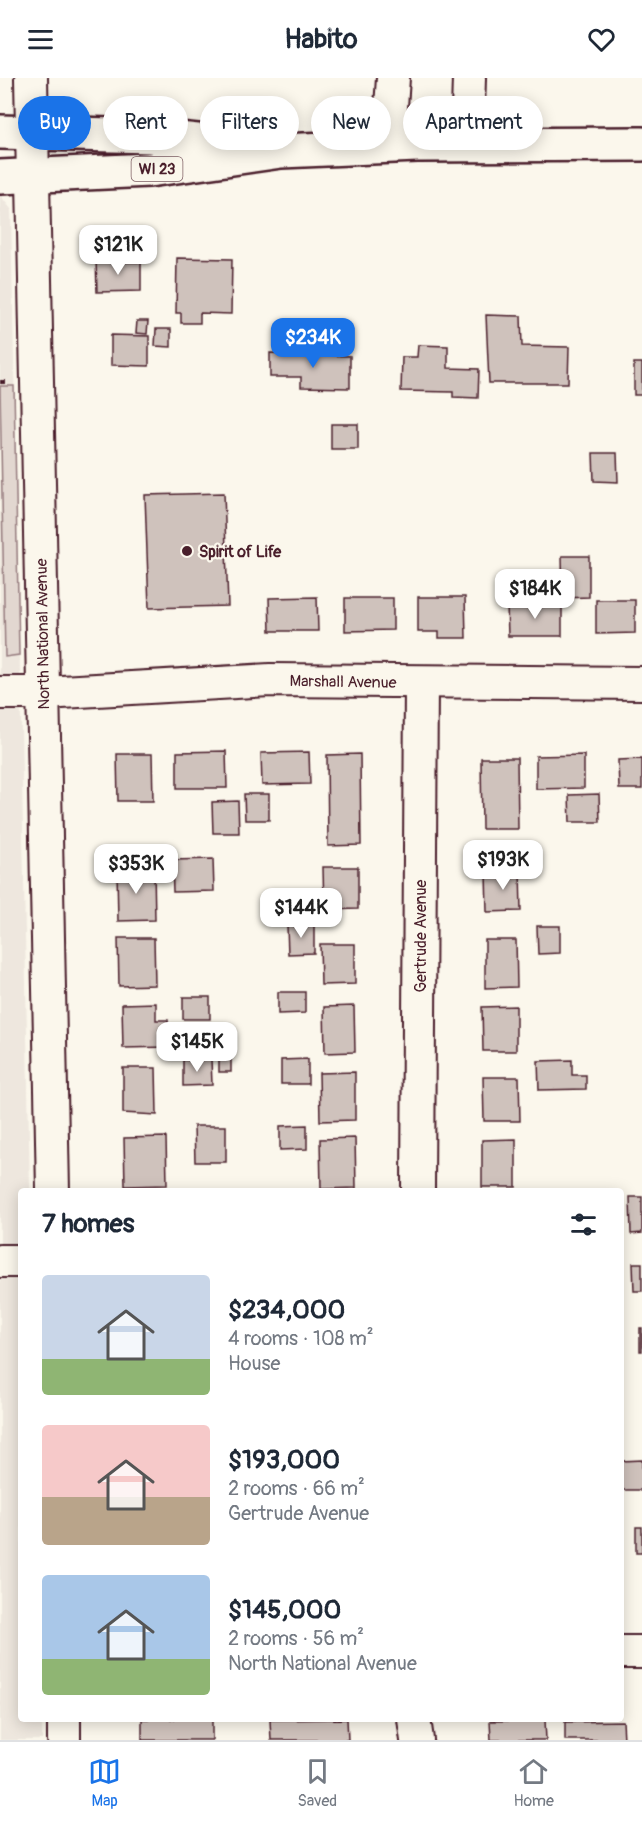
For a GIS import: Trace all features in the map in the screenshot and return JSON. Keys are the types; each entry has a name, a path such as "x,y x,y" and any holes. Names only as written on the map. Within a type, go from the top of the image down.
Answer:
{"main road":[{"name":"WI 23","path":"16,133 150,136 281,151"},
{"name":"WI 23","path":"543,145 642,144"},
{"name":"WI 23","path":"16,176 149,170 281,151 403,146"}],"street":[{"name":"North National Avenue","path":"31,78 16,133 16,176 44,693 53,1188"},
{"path":"393,78 391,107 393,146"},
{"path":"468,96 469,78"},
{"name":"Marshall Avenue","path":"0,693 44,693 270,680 642,683"},
{"name":"Gertrude Avenue","path":"418,1188 421,682"},
{"path":"0,1261 18,1261"},
{"path":"624,1652 642,1652"},
{"path":"64,1722 64,1740"},
{"path":"414,1722 417,1740"}],"shaded area":[{"path":"0,195 11,209 30,1188 18,1188 18,1722 42,1722 42,1740 0,1740"},
{"path":"0,386 14,386 19,655 5,657"}],"building":[{"path":"113,258 113,262 141,262 141,291 97,292 96,259"},
{"path":"177,258 232,259 231,314 200,313 200,323 181,323 181,313 176,313"},
{"path":"486,315 521,316 522,346 569,347 568,383 489,383"},
{"path":"137,321 148,321 147,334 136,333"},
{"path":"156,329 171,329 171,347 155,346"},
{"path":"111,335 149,336 149,366 111,365"},
{"path":"418,345 448,346 448,368 479,369 478,398 453,397 453,392 401,391 402,357 417,357"},
{"path":"270,353 350,356 350,388 301,387 301,377 270,377"},
{"path":"634,363 642,363 642,395 634,395"},
{"path":"331,424 358,424 358,449 331,449"},
{"path":"593,453 617,453 618,482 594,481"},
{"name":"Spirit of Life","path":"224,493 228,606 149,608 145,495"},
{"path":"562,556 589,556 589,597 563,598"},
{"path":"317,597 318,631 270,631 269,598"},
{"path":"418,597 465,597 466,638 439,638 439,632 418,632"},
{"path":"345,598 393,598 393,630 345,631"},
{"path":"596,600 635,600 635,633 596,634"},
{"path":"507,604 562,604 562,636 508,636"},
{"path":"226,751 227,788 177,788 177,752"},
{"path":"309,752 310,784 262,785 261,753"},
{"path":"117,754 152,754 153,801 118,801"},
{"path":"360,754 361,845 328,846 327,755"},
{"path":"584,755 584,788 536,789 536,756"},
{"path":"481,758 517,758 518,829 482,829"},
{"path":"642,759 642,789 619,789 618,760"},
{"path":"244,794 269,794 269,820 245,820"},
{"path":"599,794 600,822 570,822 569,795"},
{"path":"238,801 239,833 213,833 212,802"},
{"path":"213,859 214,891 173,892 172,860"},
{"path":"323,867 358,867 358,909 324,910"},
{"path":"117,870 154,870 155,920 118,921"},
{"path":"520,871 521,911 487,912 486,872"},
{"path":"288,901 313,901 314,925 287,926"},
{"path":"314,925 314,953 288,954 287,926"},
{"path":"537,926 560,926 560,953 538,954"},
{"path":"118,938 154,938 155,985 119,986"},
{"path":"485,940 516,940 517,987 485,988"},
{"path":"320,944 355,944 355,984 321,985"},
{"path":"278,992 305,992 305,1013 278,1014"},
{"path":"183,997 210,997 210,1019 183,1019"},
{"path":"156,1003 156,1020 168,1020 169,1047 123,1048 122,1004"},
{"path":"354,1006 355,1052 325,1053 324,1007"},
{"path":"516,1006 516,1051 483,1051 482,1007"},
{"path":"211,1059 212,1085 183,1086 183,1060"},
{"path":"219,1059 231,1059 231,1072 219,1072"},
{"path":"308,1059 308,1084 281,1084 281,1060"},
{"path":"572,1060 572,1075 586,1075 586,1089 539,1090 538,1061"},
{"path":"123,1068 156,1068 157,1115 123,1113"},
{"path":"355,1072 355,1120 320,1121 319,1073"},
{"path":"483,1077 519,1077 520,1121 484,1121"},
{"path":"307,1125 307,1149 280,1150 280,1126"},
{"path":"194,1126 226,1126 226,1162 195,1162"},
{"path":"166,1137 167,1185 125,1186 124,1138"},
{"path":"355,1138 356,1188 321,1188 320,1139"},
{"path":"516,1139 516,1187 482,1187 482,1140"},
{"path":"630,1197 642,1197 642,1233 631,1234"},
{"path":"633,1263 642,1263 642,1291 634,1291"},
{"path":"640,1328 642,1328 642,1351 640,1351"},
{"path":"642,1460 642,1490 624,1490 624,1461"},
{"path":"636,1527 642,1527 642,1553 636,1553"},
{"path":"142,1722 212,1722 212,1740 142,1740"},
{"path":"270,1722 347,1722 348,1740 271,1740"},
{"path":"490,1722 545,1722 546,1740 491,1740"},
{"path":"565,1722 623,1722 624,1740 565,1740"}],"place":[{"name":"Spirit of Life","path":"187,551"}]}
